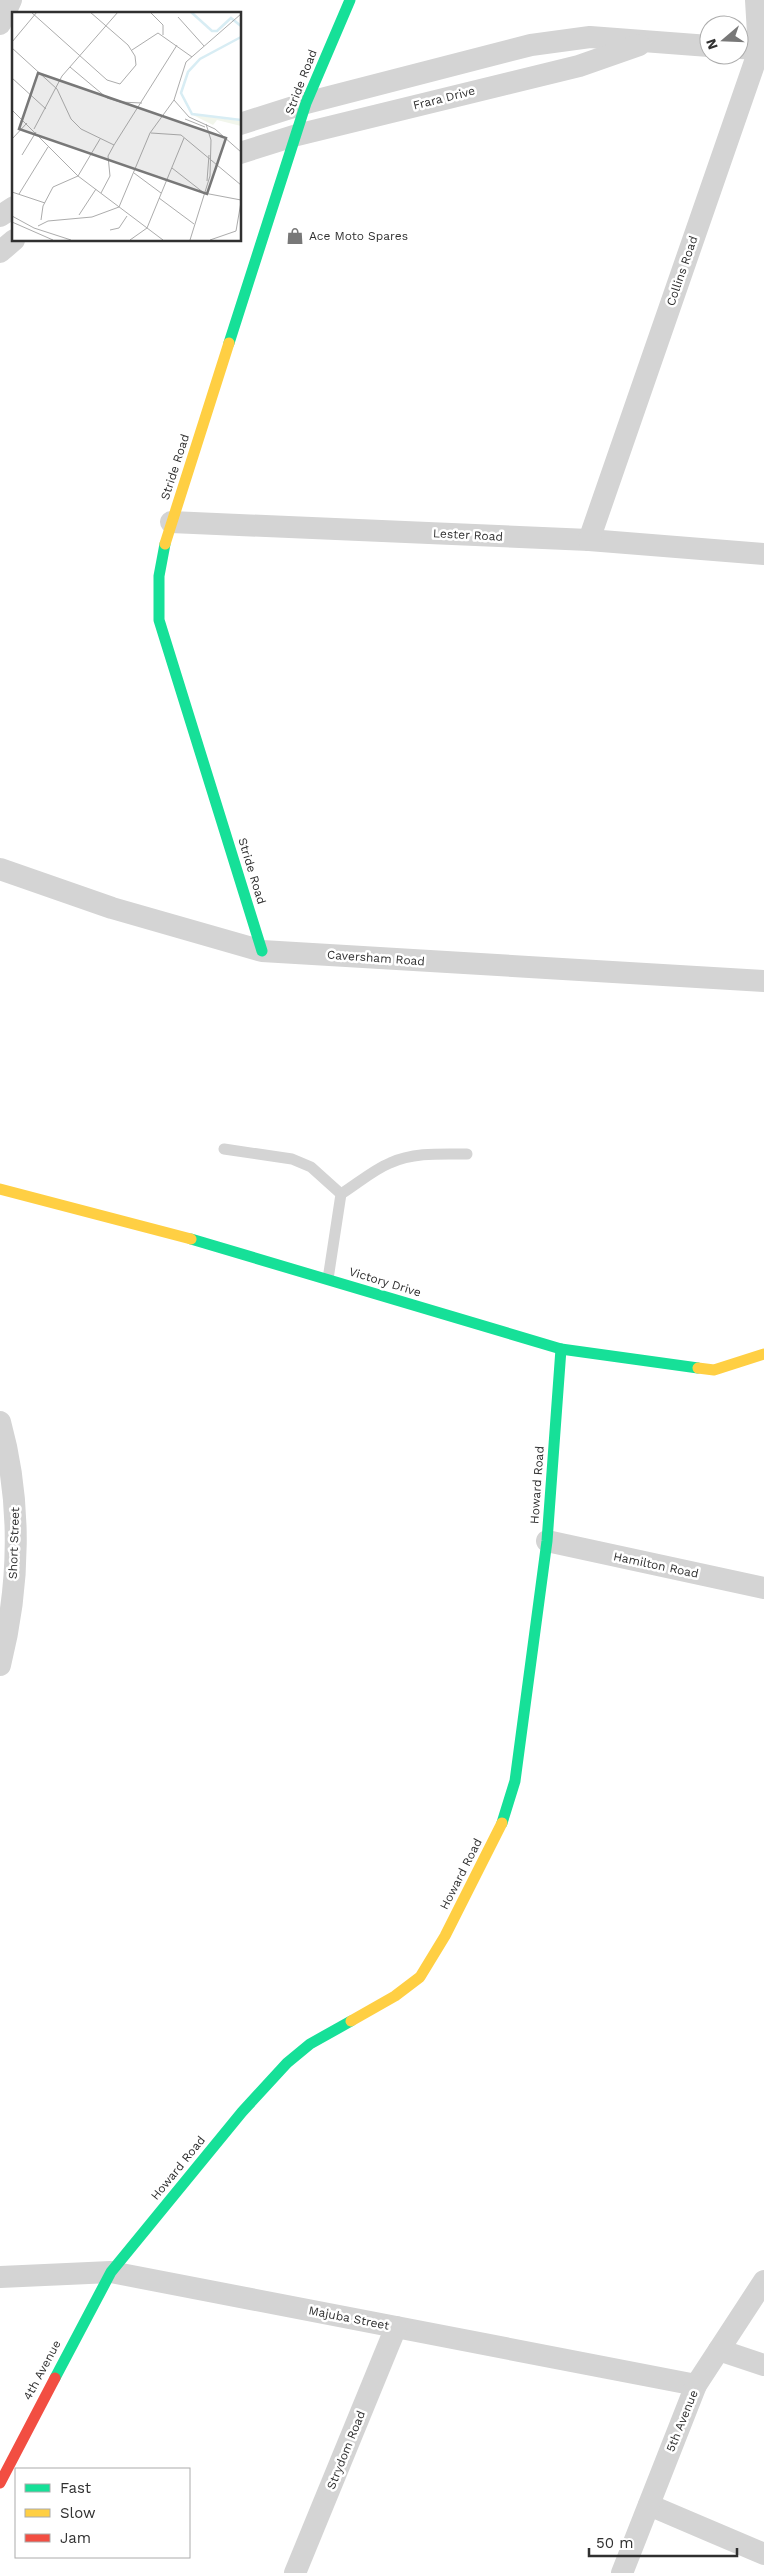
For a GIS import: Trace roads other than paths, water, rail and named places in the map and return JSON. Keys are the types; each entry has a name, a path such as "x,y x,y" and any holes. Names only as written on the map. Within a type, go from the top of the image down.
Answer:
{"street":[{"path":"0,24 11,0"},
{"name":"Stride Road","path":"262,951 159,620 156,593 158,572 172,522 306,103 350,0"},
{"name":"Collins Road","path":"590,540 754,49 756,0"},
{"name":"Frara Drive","path":"241,124 306,103 531,45 590,37 699,45"},
{"name":"Frara Drive","path":"241,152 297,135 580,66 648,42"},
{"path":"0,216 12,208"},
{"path":"0,252 13,241"},
{"name":"Lester Road","path":"172,522 590,540 764,554"},
{"name":"Caversham Road","path":"0,869 112,908 262,951 764,981"},
{"name":"Victory Drive","path":"0,1189 202,1242 561,1349 714,1370 748,1361 764,1354"},
{"name":"Howard Road","path":"111,2272 242,2112 287,2063 310,2044 395,1996 420,1978 445,1936 504,1819 515,1781 547,1541 561,1349"},
{"name":"Short Street","path":"0,1422 8,1449 16,1502 16,1560 7,1637 0,1665"},
{"name":"Hamilton Road","path":"547,1541 764,1588"},
{"name":"Majuba Street","path":"0,2277 111,2272 396,2326 696,2386"},
{"name":"4th Avenue","path":"0,2483 111,2272"},
{"name":"5th Avenue","path":"622,2573 696,2386 764,2281"},
{"name":"Strydom Road","path":"295,2573 396,2326"},
{"path":"719,2350 764,2365"},
{"path":"649,2505 764,2554"}],"lane":[{"path":"224,1149 292,1159 311,1167 341,1194"},
{"path":"328,1279 341,1194 389,1163 403,1158 420,1155 467,1154"}],"place":[{"name":"Ace Moto Spares","path":"295,236"}]}
